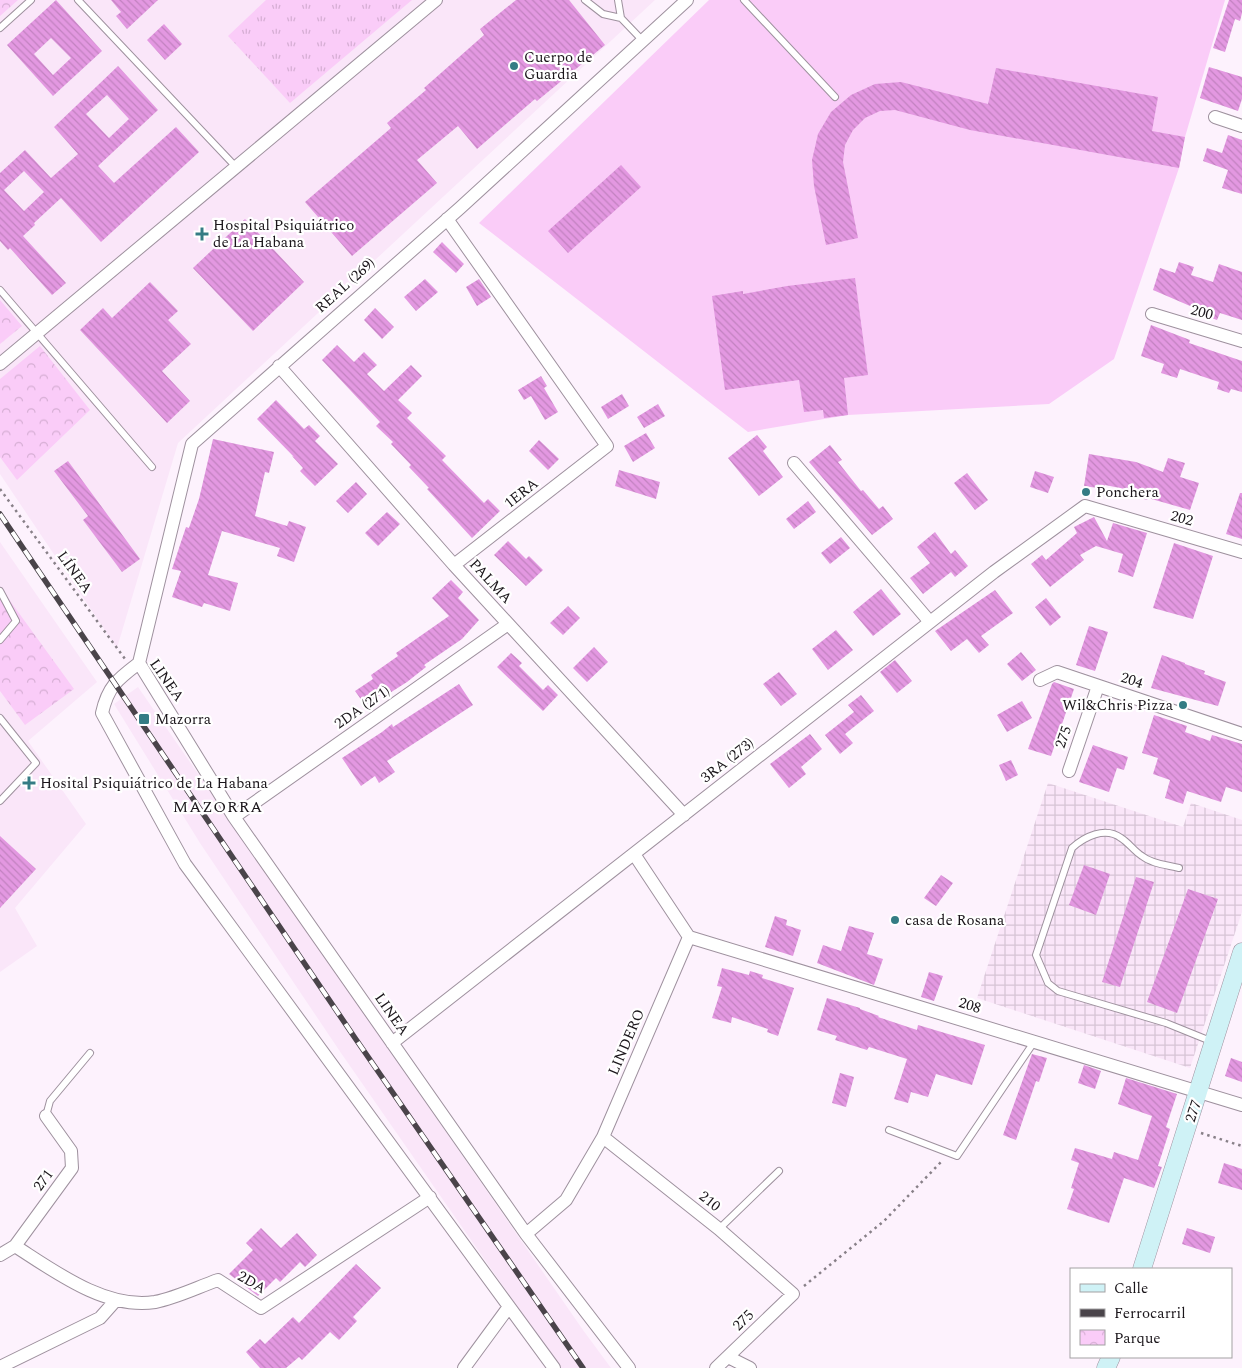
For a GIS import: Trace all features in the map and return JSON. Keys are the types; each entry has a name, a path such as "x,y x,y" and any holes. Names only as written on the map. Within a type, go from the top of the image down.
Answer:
{"street":[{"path":"0,364 436,0"},
{"name":"REAL (269)","path":"136,665 192,444 447,218 686,0"},
{"path":"1215,117 1242,126"},
{"name":"1ERA","path":"447,218 607,446 454,565"},
{"name":"200","path":"1152,314 1242,341"},
{"name":"PALMA","path":"279,366 454,565 684,815"},
{"path":"794,463 930,622"},
{"name":"3RA (273)","path":"392,1043 994,572 1085,506"},
{"name":"202","path":"1085,506 1242,552"},
{"name":"2DA (271)","path":"234,817 508,624"},
{"name":"LINEA","path":"554,1368 508,1308 430,1197 185,864 102,713 106,696 114,682 136,665 234,817 392,1043 526,1234 629,1368"},
{"name":"204","path":"1040,680 1057,672 1242,734"},
{"name":"275","path":"1069,771 1098,686"},
{"path":"634,854 689,937"},
{"name":"208","path":"689,937 1242,1105"},
{"name":"LINDERO","path":"526,1234 566,1200 603,1137 689,937"},
{"name":"277","path":"1142,1268 1242,952"},
{"name":"271","path":"0,1255 15,1246 72,1168 71,1151 46,1116"},
{"name":"210","path":"603,1137 719,1229 793,1294"},
{"name":"2DA","path":"15,1246 72,1283 116,1300 155,1302 218,1280 261,1308 430,1197"},
{"name":"275","path":"716,1368 793,1294"},
{"path":"0,1367 100,1318 116,1300"},
{"path":"464,1368 508,1308"},
{"path":"728,1357 750,1368"}],"lane":[{"path":"0,28 31,0"},
{"path":"78,0 236,168"},
{"path":"585,0 603,14 621,18 643,41"},
{"path":"618,0 621,18"},
{"path":"744,0 834,97"},
{"path":"0,290 152,466"},
{"path":"0,591 16,621 0,640"},
{"path":"0,718 36,764 0,801"},
{"path":"1179,868 1143,857 1119,836 1097,833 1084,837 1072,848 1036,955 1048,983 1058,991 1166,1024 1214,1042"},
{"path":"888,1130 957,1156 1034,1042"},
{"path":"46,1116 50,1101 90,1053"},
{"path":"719,1229 779,1171"}],"path":[{"name":"LÍNEA","path":"0,489 136,665"},
{"path":"1187,1128 1242,1146"},
{"path":"793,1294 884,1221 949,1154"}],"shaded area":[{"name":"Hospital Psiquiátrico de La Habana","path":"0,0 655,0 178,443 117,648 0,474"},
{"name":"Hosital Psiquiátrico de La Habana","path":"0,542 97,682 28,741 86,824 15,908 37,946 0,972"},
{"path":"138,687 611,1368 560,1368 341,1053 200,843 114,704"},
{"path":"1048,783 1183,827 1191,803 1242,820 1242,912 1190,1068 977,998"}],"green space":[{"path":"0,0 18,0 0,16"},
{"path":"266,0 412,0 290,103 228,36"},
{"path":"709,0 1225,0 1185,137 1179,168 1114,359 1049,404 848,415 748,432 479,223"},
{"path":"0,300 22,326 0,344"},
{"path":"40,346 90,410 17,480 0,457 0,379"},
{"path":"0,587 74,689 25,725 0,691"}],"building":[{"path":"56,0 102,51 53,96 7,45","holes":["51,38 71,58 53,75 34,54"]},
{"path":"111,0 158,0 127,29 116,16 121,12"},
{"path":"516,0 569,0 605,45 537,101 535,99 477,149 458,126 417,160 437,183 352,256 305,202 391,128 387,123 426,90 424,88 484,35 480,29"},
{"path":"1229,0 1242,0 1242,13 1240,21 1235,19 1225,52 1213,48"},
{"path":"164,24 182,44 165,60 147,40"},
{"path":"118,66 158,110 98,166 114,183 176,127 199,152 101,242 61,198 34,223 35,225 23,236 66,283 52,295 10,248 8,250 0,241 0,173 25,150 51,178 78,154 54,127","holes":["107,95 129,119 109,138 86,114","24,171 44,192 24,211 4,190"]},
{"path":"1209,67 1242,77 1242,99 1238,111 1200,98"},
{"path":"996,68 1158,97 1152,131 1185,137 1179,168 970,130 895,110 880,111 865,118 853,130 845,145 843,162 858,238 826,245 814,186 812,160 818,134 831,112 851,95 875,84 901,82 988,104"},
{"path":"1228,135 1242,140 1242,194 1222,188 1228,170 1203,161 1207,148 1222,153"},
{"path":"621,165 641,187 568,253 548,231"},
{"path":"245,219 304,282 253,331 193,268"},
{"path":"442,242 464,264 456,273 433,252"},
{"path":"1179,262 1194,267 1191,275 1213,282 1219,264 1242,272 1242,320 1220,313 1217,320 1203,315 1204,312 1153,290 1160,268 1175,273"},
{"path":"855,278 868,375 844,378 848,415 824,418 823,410 804,412 799,380 725,390 712,296 743,291 743,294 787,286"},
{"path":"425,279 438,292 416,311 404,297"},
{"path":"479,279 491,297 477,306 466,287"},
{"path":"150,282 178,311 168,320 191,344 162,371 190,401 167,423 80,330 103,308 112,318"},
{"path":"375,308 394,327 382,339 364,320"},
{"path":"1151,325 1190,340 1189,343 1242,361 1242,392 1231,389 1229,393 1217,389 1219,382 1180,369 1177,378 1161,373 1164,364 1141,356"},
{"path":"337,345 354,362 364,352 377,365 367,374 384,391 411,365 422,376 398,400 412,413 407,418 446,456 442,460 484,503 488,499 500,511 472,538 427,489 429,488 409,467 411,465 391,444 393,442 376,426 380,422 322,360"},
{"path":"541,376 547,386 544,388 558,412 545,420 531,396 524,400 518,390"},
{"path":"622,394 629,406 608,419 601,407"},
{"path":"276,400 304,429 309,425 320,436 315,441 338,464 315,486 300,471 303,468 292,456 294,457 257,419"},
{"path":"658,404 665,416 644,428 637,417"},
{"path":"646,433 655,448 633,462 624,446"},
{"path":"757,435 767,447 763,451 783,477 759,496 728,458"},
{"path":"213,439 274,452 269,473 265,472 255,516 287,526 289,521 306,527 294,562 277,556 280,548 222,531 208,575 238,583 230,611 204,603 202,607 172,597 181,571 172,569 186,527 189,528 199,499"},
{"path":"539,440 559,459 548,470 529,451"},
{"path":"830,445 842,460 838,462 861,491 863,490 879,509 883,506 893,519 872,535 809,462"},
{"path":"1089,454 1136,462 1163,472 1168,458 1185,463 1180,477 1199,483 1190,510 1129,494 1130,490 1105,485 1104,489 1084,486"},
{"path":"68,461 140,559 122,572 83,520 88,516 54,471"},
{"path":"619,470 660,482 656,499 615,486"},
{"path":"1035,471 1054,477 1048,493 1030,487"},
{"path":"967,473 988,500 975,510 954,483"},
{"path":"356,482 367,494 348,513 336,501"},
{"path":"1240,493 1242,493 1242,539 1226,534"},
{"path":"808,501 816,512 794,529 786,519"},
{"path":"387,512 400,524 378,546 365,533"},
{"path":"1094,517 1107,541 1113,523 1147,533 1133,577 1118,572 1123,554 1096,546 1080,555 1084,560 1050,587 1031,564 1042,555 1046,560 1077,533 1074,527"},
{"path":"935,532 951,554 955,550 968,566 955,577 951,572 923,594 910,578 930,563 917,547"},
{"path":"841,537 850,548 830,564 821,553"},
{"path":"508,541 526,559 529,556 543,570 526,586 494,555"},
{"path":"1174,543 1213,556 1193,619 1153,608"},
{"path":"451,580 463,592 458,598 479,620 462,639 424,665 426,667 407,682 385,696 383,693 365,705 355,691 373,679 371,675 398,656 396,653 449,616 432,598"},
{"path":"881,589 901,614 873,636 853,612"},
{"path":"995,590 1013,613 981,636 989,645 979,653 967,639 951,651 935,631"},
{"path":"1046,598 1061,617 1050,626 1035,607"},
{"path":"568,606 580,618 563,635 550,623"},
{"path":"1089,626 1108,632 1095,671 1076,665"},
{"path":"836,630 853,650 828,670 812,649"},
{"path":"594,647 608,662 587,682 573,668"},
{"path":"1021,652 1036,670 1022,681 1007,664"},
{"path":"511,653 522,663 519,666 543,690 548,685 558,695 543,711 497,667"},
{"path":"1162,655 1205,671 1204,674 1226,682 1218,706 1151,688"},
{"path":"895,660 912,681 897,693 880,672"},
{"path":"779,672 797,694 781,706 763,684"},
{"path":"1054,682 1074,689 1051,756 1028,749"},
{"path":"459,684 473,705 387,761 395,772 379,783 375,776 361,786 342,758 392,724 393,727"},
{"path":"861,695 874,711 845,734 853,743 840,754 825,735 854,712 848,705"},
{"path":"1022,701 1032,718 1007,732 997,715"},
{"path":"1154,715 1187,726 1185,732 1210,741 1212,735 1242,744 1242,792 1226,787 1221,802 1187,791 1183,804 1165,798 1170,780 1153,774 1158,758 1142,753"},
{"path":"810,734 822,749 801,767 806,774 789,788 770,764"},
{"path":"1093,745 1128,757 1124,770 1117,768 1109,792 1079,782"},
{"path":"1011,760 1018,775 1006,781 999,765"},
{"path":"0,836 36,869 0,908"},
{"path":"1084,865 1110,874 1096,915 1069,905"},
{"path":"941,875 953,883 936,906 924,898"},
{"path":"1136,877 1154,882 1120,987 1102,982"},
{"path":"1188,889 1218,899 1177,1013 1147,1002"},
{"path":"775,916 787,920 786,925 801,930 793,956 765,947"},
{"path":"849,926 874,933 867,954 883,959 874,985 817,963 823,945 841,951"},
{"path":"722,968 749,975 750,971 763,975 762,978 794,988 778,1036 767,1032 768,1029 732,1017 731,1023 712,1018 722,987 717,986"},
{"path":"929,972 943,976 934,1001 921,997"},
{"path":"827,998 860,1008 878,1017 917,1030 918,1025 985,1045 972,1085 936,1074 928,1097 911,1092 908,1103 894,1099 907,1059 869,1047 867,1050 835,1040 837,1036 817,1030"},
{"path":"1032,1054 1047,1058 1039,1082 1036,1081 1016,1140 1003,1135"},
{"path":"1231,1058 1242,1062 1242,1082 1225,1076"},
{"path":"1084,1065 1101,1071 1095,1089 1078,1083"},
{"path":"840,1073 854,1077 846,1107 832,1103"},
{"path":"1126,1078 1177,1094 1166,1127 1170,1129 1158,1166 1162,1167 1154,1188 1124,1178 1109,1223 1067,1209 1074,1189 1071,1188 1079,1163 1071,1160 1075,1148 1112,1159 1114,1152 1138,1160 1152,1116 1118,1104"},
{"path":"1224,1163 1242,1169 1242,1190 1218,1183"},
{"path":"261,1228 281,1248 297,1233 317,1255 305,1267 300,1262 280,1282 276,1278 258,1296 229,1274 253,1250 246,1243"},
{"path":"1187,1228 1215,1237 1210,1253 1182,1244"},
{"path":"356,1264 381,1288 353,1317 357,1321 339,1340 330,1332 302,1360 299,1357 286,1368 260,1368 246,1352 260,1339 265,1344 293,1317 299,1323"}],"railway":[{"path":"0,514 355,1038 583,1368"}],"place":[{"name":"Cuerpo de Guardia","path":"514,66"},
{"name":"Hospital Psiquiátrico de La Habana","path":"202,234"},
{"name":"Ponchera","path":"1086,492"},
{"name":"Wil&Chris Pizza","path":"1183,705"},
{"name":"Mazorra","path":"144,719"},
{"name":"Hosital Psiquiátrico de La Habana","path":"29,783"},
{"name":"casa de Rosana","path":"895,920"}],"district":[{"name":"MAZORRA","path":"218,806"}]}
